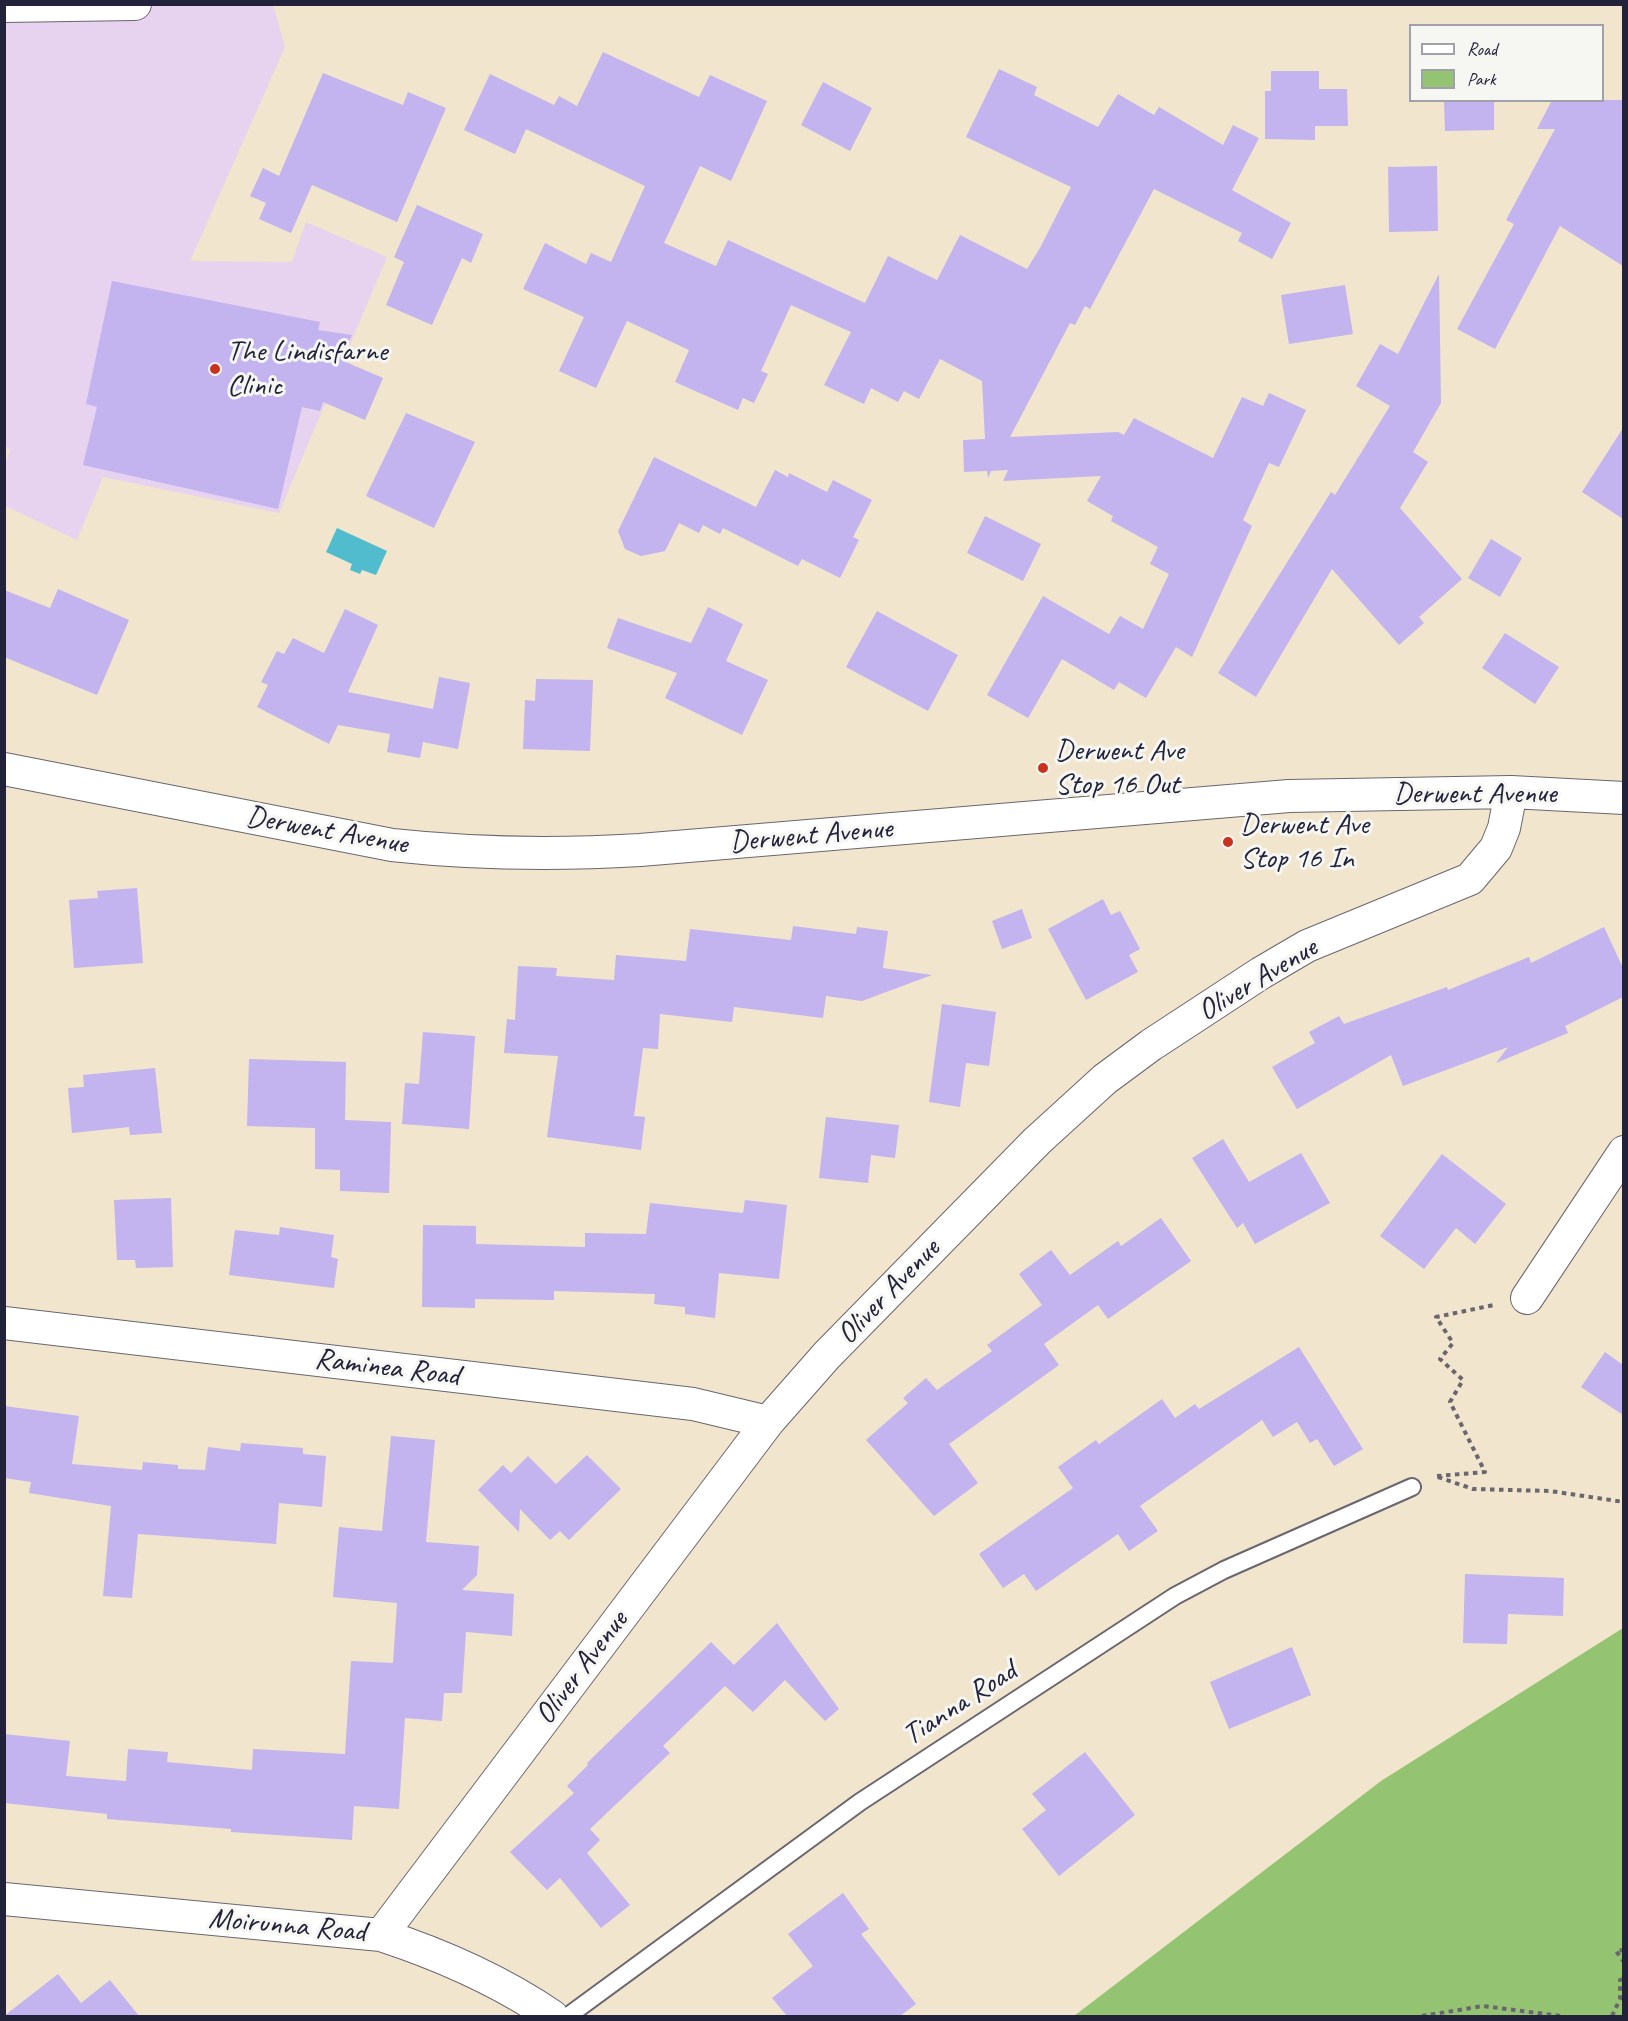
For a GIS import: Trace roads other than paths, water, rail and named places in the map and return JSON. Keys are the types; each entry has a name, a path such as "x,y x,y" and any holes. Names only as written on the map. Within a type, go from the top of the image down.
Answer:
{"street":[{"path":"4,6 135,4"},
{"name":"Derwent Avenue","path":"4,769 392,845 448,851 525,854 640,850 1289,796 1511,792 1623,798"},
{"name":"Oliver Avenue","path":"381,1935 768,1422 827,1355 1037,1141 1105,1079 1151,1045 1261,973 1307,946 1470,879 1496,848 1504,828 1511,792"},
{"path":"1527,1298 1623,1152"},
{"name":"Raminea Road","path":"4,1323 693,1404 768,1422"},
{"name":"Moirunna Road","path":"4,1899 381,1935 435,1953 464,1966 513,1990 552,2016"}],"lane":[{"name":"Tianna Road","path":"568,2016 860,1802 1175,1596 1224,1570 1412,1487"}],"water":[{"path":"337,528 387,551 376,575 362,570 360,574 350,570 352,564 326,552"}],"place":[{"name":"The Lindisfarne Clinic","path":"215,369"},
{"name":"Derwent Ave Stop 16 Out","path":"1043,768"},
{"name":"Derwent Ave Stop 16 In","path":"1228,842"}]}
